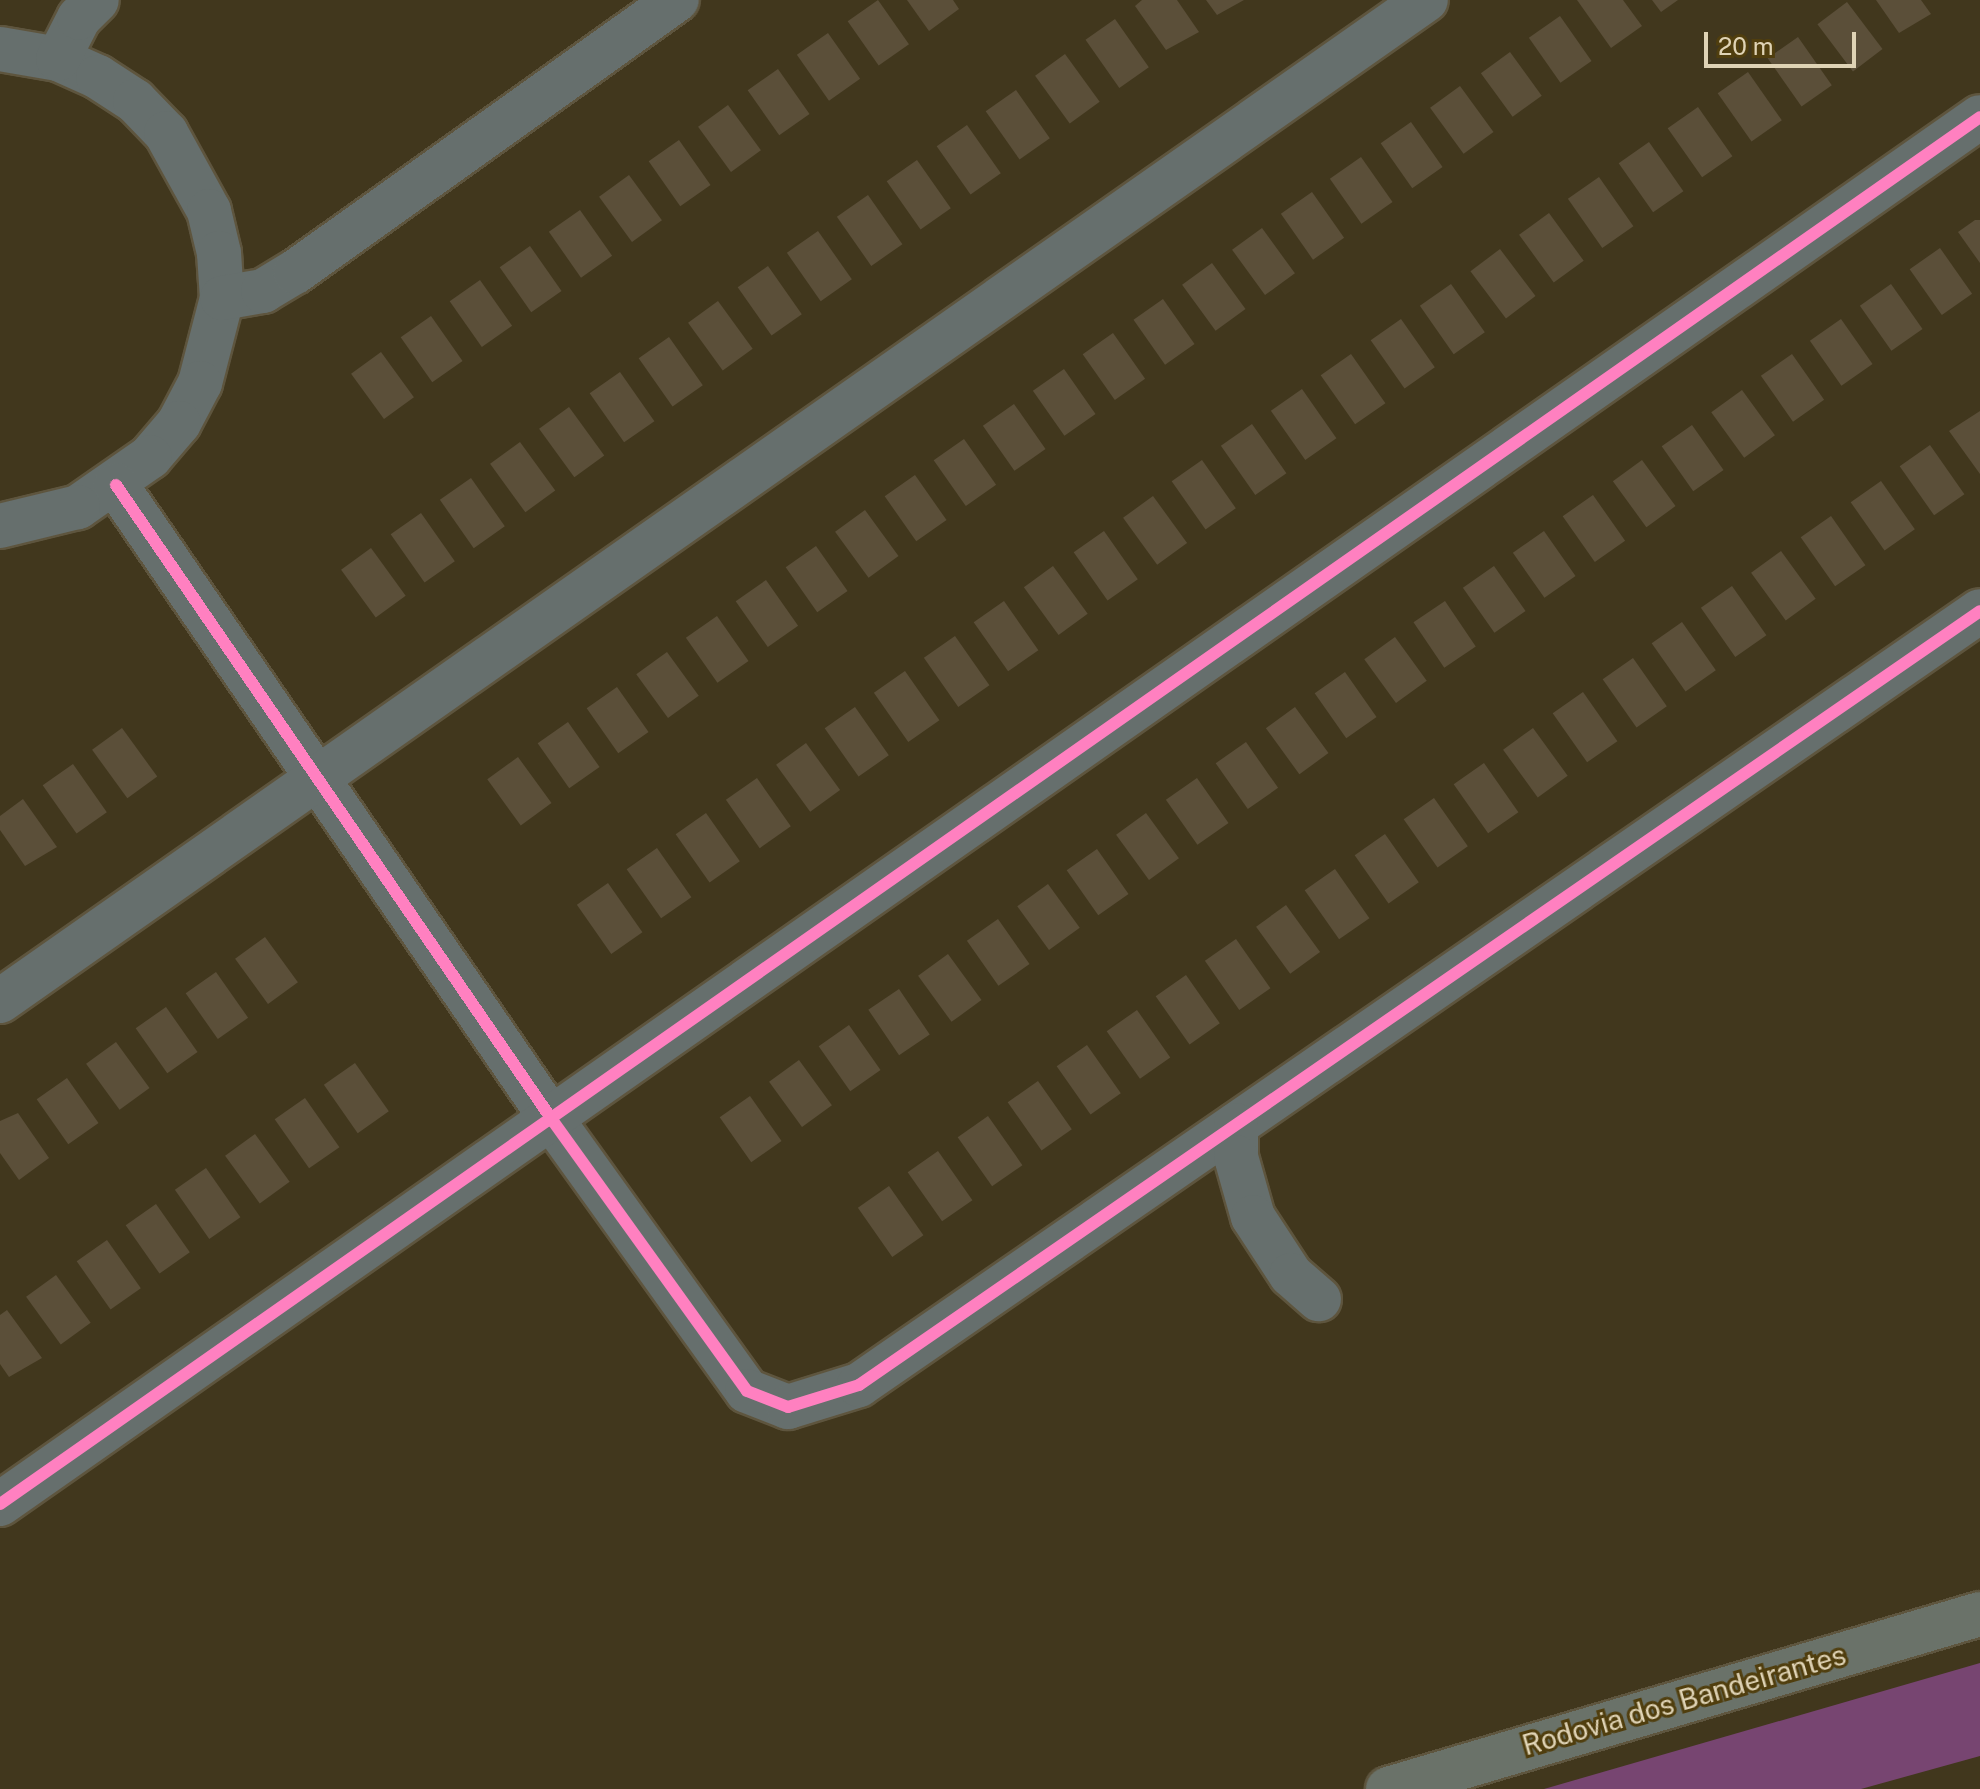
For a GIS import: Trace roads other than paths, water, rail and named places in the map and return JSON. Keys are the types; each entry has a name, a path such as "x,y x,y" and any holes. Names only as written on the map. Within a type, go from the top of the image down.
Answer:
{"highway":[{"name":"Rodovia dos Bandeirantes","path":"1388,1789 1980,1614"}],"street":[{"path":"58,59 79,18 97,0"},
{"path":"222,298 263,291 295,272 677,0"},
{"path":"0,1001 1426,0"},
{"path":"0,49 58,59 135,101 166,133 209,211 219,253 222,298 215,341 179,423 116,485 78,507 0,526"},
{"path":"0,1504 553,1121 1980,117"},
{"path":"116,485 320,776 553,1121 747,1391 788,1407 859,1385 1980,611"},
{"path":"1236,1125 1236,1157 1253,1217 1291,1275 1319,1299"}]}
